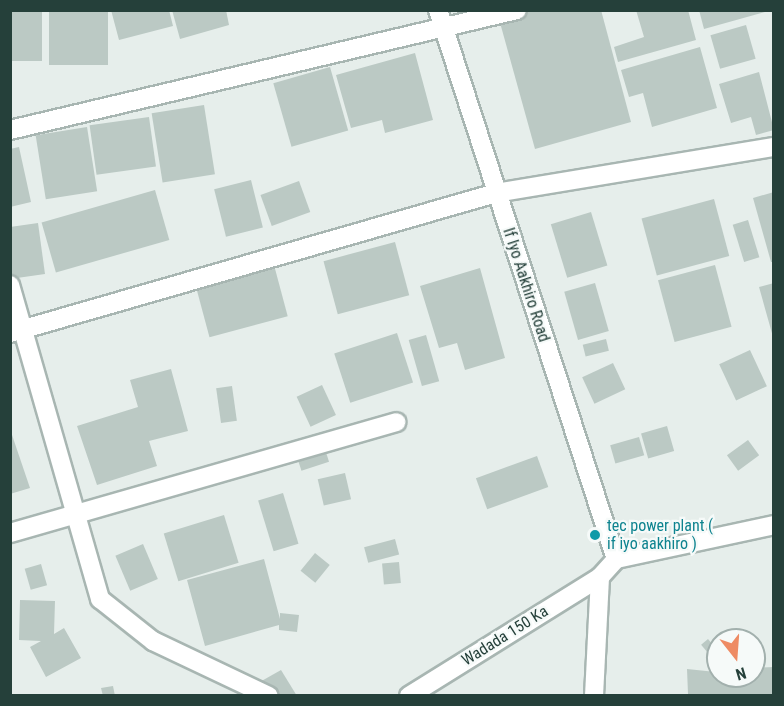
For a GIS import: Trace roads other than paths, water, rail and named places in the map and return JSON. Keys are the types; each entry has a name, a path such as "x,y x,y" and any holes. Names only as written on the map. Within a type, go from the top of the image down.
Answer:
{"street":[{"path":"10,130 441,19 517,10"},
{"name":"If Iyo Aakhiro Road","path":"441,19 616,559"},
{"path":"17,331 496,193 774,147"},
{"path":"10,285 17,331 100,599 153,641 269,696"},
{"path":"10,533 396,422"},
{"path":"616,559 774,525"},
{"name":"Wadada 150 Ka","path":"409,696 600,578 616,559"},
{"path":"594,696 600,578"}],"place":[{"name":"tec power plant ( if iyo aakhiro )","path":"595,535"}]}
